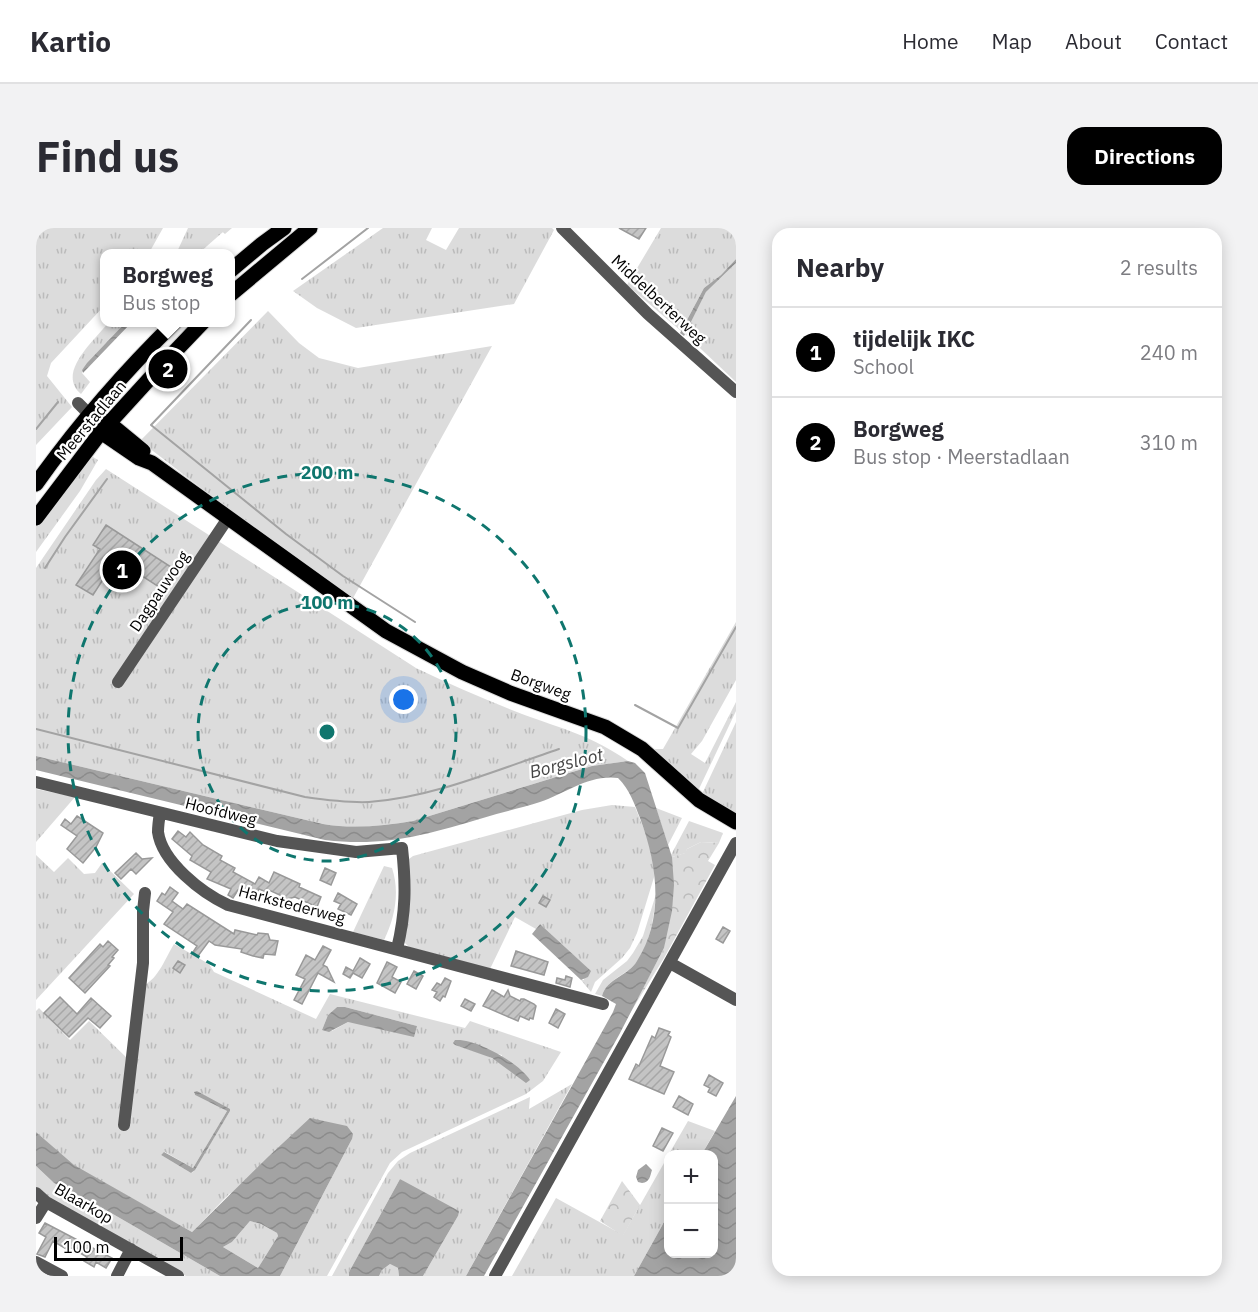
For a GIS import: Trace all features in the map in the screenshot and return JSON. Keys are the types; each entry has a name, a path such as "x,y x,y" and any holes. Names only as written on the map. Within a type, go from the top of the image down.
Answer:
{"main road":[{"path":"235,267 284,228"},
{"path":"235,291 310,228"},
{"name":"Meerstadlaan","path":"36,484 90,415 170,327"},
{"name":"Meerstadlaan","path":"36,518 105,428 198,327"},
{"name":"Borgweg","path":"90,415 105,428 144,452 152,463 386,631 462,672 510,693 591,721 612,731 650,756 699,800 736,822"}],"street":[{"name":"Middelberterweg","path":"562,228 648,314 736,392"},
{"path":"78,403 90,415"},
{"name":"Dagpauwoog","path":"118,682 228,518"},
{"name":"Hoofdweg","path":"36,782 277,841 356,852 402,848 406,893 403,922 396,949"},
{"name":"Harkstederweg","path":"160,813 158,830 165,849 178,867 212,897 238,908 603,1004"},
{"path":"495,1276 736,843"},
{"path":"124,1125 143,963 145,893"},
{"path":"670,963 736,1000"},
{"name":"Blaarkop","path":"36,1193 46,1202 178,1276"},
{"path":"36,1218 46,1202"},
{"path":"117,1276 131,1249"},
{"path":"36,1262 59,1275"}],"green space":[{"path":"36,228 163,228 151,249 100,249 100,310 51,363 47,376 72,407 36,445"},
{"path":"188,228 232,228 225,234 223,232 204,249 178,249"},
{"path":"383,228 432,228 426,240 446,250 459,228 552,228 554,230 514,304 356,328 317,308 293,291"},
{"path":"661,228 736,228 736,259 704,288 681,331 627,285"},
{"path":"736,263 736,382 685,334 706,292"},
{"path":"268,311 299,343 319,358 358,368 492,346 352,600 266,538 140,441"},
{"path":"105,327 122,327 82,370 90,382 81,394 74,386 73,377 75,367"},
{"path":"88,454 98,460 80,491 36,552 36,525"},
{"path":"106,469 416,668 495,703 589,739 628,761 592,766 413,821 356,827 323,824 36,756 36,568 96,480"},
{"path":"736,622 736,680 702,741 691,754 705,763 736,702 736,711 698,791 651,749 663,749"},
{"path":"736,722 736,816 702,794"},
{"path":"36,789 75,797 36,842"},
{"path":"612,805 635,807 648,839 655,874 637,933 630,948 595,982 591,992 581,980 584,980 585,966 540,924 536,929 515,917 490,969 409,947 403,941 409,859 413,856 582,810"},
{"path":"656,808 682,818 668,845"},
{"path":"689,821 723,833 719,843 701,842 687,849 686,853 672,857 671,855"},
{"path":"701,842 719,843 708,861 715,865 664,958 627,1018 664,948 672,857 685,853 687,849"},
{"path":"36,855 54,872 68,858 84,874 95,873 102,863 134,894 36,1000"},
{"path":"384,866 392,868 396,896 391,923 384,940 353,932"},
{"path":"656,894 650,930 641,956 632,967 604,990 602,996 595,994 603,980 627,961 633,953 643,936"},
{"path":"174,944 209,964 214,972 316,1019 330,994 465,1028 470,1021 561,1052 543,1081 526,1094 402,1152 390,1163 327,1276 280,1276 352,1139 229,1194 192,1232 74,1166 36,1132 36,1011 39,1008 70,1040 89,1021 129,1060 144,985 158,973","holes":["337,1007 345,1007 417,1026 348,1022 332,1031 322,1030 328,1015","455,1045 502,1055 500,1063 486,1055","197,1091 230,1111 191,1173 161,1155 165,1152 193,1168 227,1111 194,1093"]},
{"path":"572,1084 466,1276 423,1276 458,1216 400,1179 349,1272 349,1276 332,1276 388,1173 398,1161 410,1153 530,1097 529,1109"},
{"path":"688,1121 715,1131 704,1150 671,1150"},
{"path":"664,1163 664,1222 634,1276 512,1276 556,1198 623,1235"},
{"path":"36,1166 54,1183 99,1206 220,1276 186,1276 59,1205 36,1187"},
{"path":"622,1181 640,1205 623,1236 600,1221"},
{"path":"250,1221 261,1224 277,1233 278,1236 258,1268 223,1247 232,1242"},
{"path":"390,1264 398,1268 399,1276 379,1276 382,1270"}],"water":[{"path":"736,259 736,263 706,292 684,336 680,333 704,288"},
{"path":"121,327 127,327 83,373 82,370"},
{"path":"36,756 323,824 356,827 413,821 592,766 628,761 635,763 645,773 672,857 674,885 672,911 664,948 619,1035 484,1276 466,1276 613,1012 616,1004 602,996 605,990 637,961 652,927 655,890 651,854 636,807 629,792 618,778 588,781 540,802 443,830 386,841 347,842 325,840 36,770"},
{"path":"540,924 591,971 588,977 581,980 532,934"},
{"path":"337,1007 345,1007 417,1026 414,1037 348,1022 329,1032 322,1030 328,1015"},
{"path":"455,1040 464,1040 485,1047 517,1066 530,1080 526,1083 492,1058 455,1045 453,1043"},
{"path":"197,1091 230,1111 191,1173 161,1155 164,1152 193,1168 227,1111 195,1095 194,1092"},
{"path":"736,1096 736,1266 730,1276 634,1276 664,1222 664,1258 718,1258 718,1150 704,1150"},
{"path":"310,1118 347,1126 353,1134 280,1276 220,1276 99,1206 54,1183 36,1166 36,1132 74,1165 192,1232","holes":["250,1221 277,1233 278,1236 258,1268 223,1247 232,1242"]},
{"path":"646,1164 652,1170 649,1178 645,1182 638,1182 636,1177 638,1170"},
{"path":"400,1179 459,1211 458,1216 423,1276 399,1276 398,1268 390,1264 382,1270 379,1276 349,1276 349,1272"}],"building":[{"path":"619,228 646,228 639,239"},
{"path":"106,525 171,567 159,587 116,559 93,595 76,585 100,549 93,545"},
{"path":"77,816 103,833 96,847 83,863 67,849 77,836 61,825 65,819 71,824"},
{"path":"178,831 186,837 190,832 203,845 222,856 220,860 235,868 233,872 255,884 259,877 269,883 274,872 300,884 299,887 321,897 317,907 295,897 283,900 282,896 269,890 266,892 259,889 255,897 238,890 233,898 228,895 231,889 207,879 211,872 190,860 192,856 172,839"},
{"path":"136,853 142,859 152,858 136,874 131,869 121,879 115,873"},
{"path":"325,868 336,873 331,885 320,880"},
{"path":"170,887 178,893 172,901 183,909 187,904 234,934 235,930 257,935 258,933 268,934 270,940 278,941 275,955 264,954 263,958 253,956 241,952 242,949 215,945 209,941 198,956 193,952 197,946 164,924 173,912 157,901"},
{"path":"338,893 357,904 351,915 338,909 341,904 334,901"},
{"path":"543,896 550,900 546,907 539,903"},
{"path":"723,927 730,931 723,943 716,939"},
{"path":"108,941 118,950 108,965 110,966 85,993 69,978 100,944 103,947"},
{"path":"323,946 331,950 323,965 327,967 334,982 318,973 302,1004 294,1000 305,979 296,975 306,955 315,960"},
{"path":"516,951 548,962 544,975 511,966"},
{"path":"360,958 370,964 362,978 353,973 350,978 343,974 346,967 353,971"},
{"path":"178,961 185,965 180,973 173,968"},
{"path":"387,962 397,967 392,977 401,982 395,993 377,983"},
{"path":"414,971 423,976 416,989 407,984"},
{"path":"566,976 572,978 570,987 556,983 557,978 565,980"},
{"path":"445,978 451,981 445,997 443,996 440,1001 434,997 437,992 432,990 437,983 441,985"},
{"path":"492,990 504,997 508,990 510,996 534,1004 536,1006 533,1019 529,1020 520,1016 518,1021 483,1006"},
{"path":"60,997 77,1014 91,998 111,1016 100,1028 88,1018 69,1037 44,1013"},
{"path":"465,999 475,1004 471,1011 461,1006"},
{"path":"556,1009 565,1014 558,1028 549,1023"},
{"path":"659,1028 670,1032 668,1035 671,1037 660,1066 674,1072 664,1094 629,1079 636,1064 639,1066 652,1036 655,1038"},
{"path":"709,1075 723,1083 716,1096 708,1092 710,1088 704,1085"},
{"path":"679,1096 693,1104 688,1115 673,1107"},
{"path":"662,1128 673,1133 663,1151 653,1146"},
{"path":"45,1223 112,1258 106,1268 96,1262 94,1267 84,1261 87,1257 70,1247 68,1250 53,1241 45,1257 37,1254 46,1237 39,1233"}],"waterway":[{"path":"302,279 368,228"},
{"path":"251,320 151,425 286,534 343,576 415,622"},
{"path":"36,429 58,402"},
{"path":"45,568 107,479"},
{"path":"635,705 678,728 736,627"},
{"name":"Borgsloot","path":"36,729 305,797 353,802 393,799 441,789 559,749"}],"place":[{"name":"Borgweg","path":"168,369"},
{"name":"tijdelijk IKC","path":"122,570"}]}
